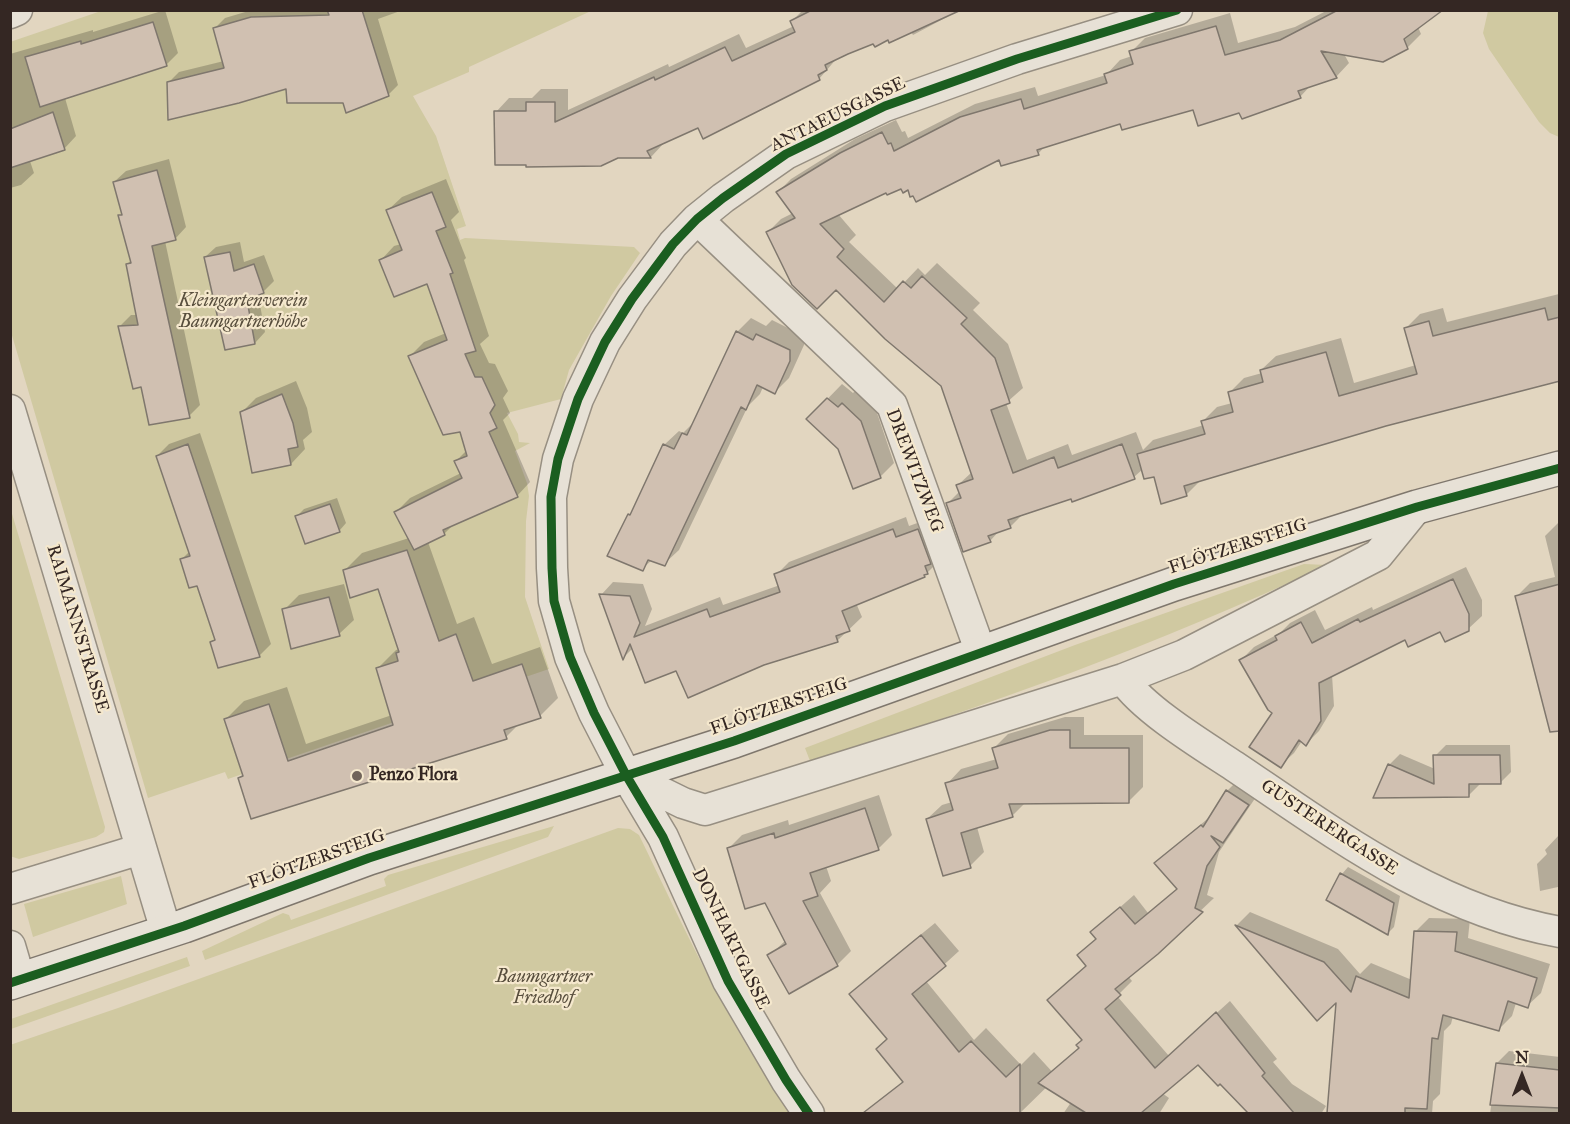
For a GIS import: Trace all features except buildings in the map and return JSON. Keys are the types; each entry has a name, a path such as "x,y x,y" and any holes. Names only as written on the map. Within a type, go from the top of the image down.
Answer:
{"main road":[{"name":"FLÖTZERSTEIG","path":"15,981 166,932 369,858 734,741 1174,584 1417,507 1560,468"}],"street":[{"path":"10,13 17,10"},
{"name":"ANTAEUSGASSE","path":"626,775 594,713 570,657 554,601 551,497 558,459 578,399 605,342 632,299 674,244 697,219 786,154 885,106 1017,59 1177,10"},
{"name":"DREWITZWEG","path":"697,219 892,405 981,653"},
{"name":"RAIMANNSTRASSE","path":"10,410 166,932"},
{"path":"626,775 683,803 705,810 1123,679 1184,655 1378,555 1417,507"},
{"name":"GUSTERERGASSE","path":"1123,679 1137,696 1210,750 1380,863 1429,890 1469,907 1504,919 1560,933"},
{"name":"DONHARTGASSE","path":"626,775 663,837 728,981 786,1080 809,1113"},
{"path":"10,889 141,849"},
{"path":"10,946 15,981"}],"green space":[{"name":"Kleingartenverein Baumgartnerhöhe","path":"104,10 591,11 469,67 469,72 413,96 436,136 466,226 457,229 460,240 465,238 634,247 640,253 611,296 569,370 561,399 507,413 518,434 519,442 530,443 515,451 527,483 529,496 526,521 525,597 549,669 228,779 225,772 148,798 11,332 10,42"},
{"path":"1488,11 1559,11 1559,137 1550,133 1539,122 1489,49 1483,33"},
{"path":"10,507 105,827 104,832 96,837 19,859 10,856"},
{"path":"1304,564 1327,565 1136,647 942,719 810,761 805,748 1075,645"},
{"path":"554,826 548,837 205,960 202,951 283,913 289,915 291,920 386,886 384,879 388,875"},
{"name":"Baumgartner Friedhof","path":"618,828 630,829 639,835 728,1012 791,1113 11,1113 10,1045"},
{"path":"121,876 127,904 33,937 24,904"},
{"path":"187,957 190,966 11,1029 11,1019"}],"cycle path":[{"path":"809,1114 786,1080 728,981 663,837 626,775 594,713 570,657 554,601 551,497 558,459 578,399 605,342 632,299 673,244 697,219 723,198 786,154 885,106 1017,59 1177,10"},
{"path":"10,983 184,926 369,858 734,741 1174,584 1417,507 1560,468"}],"place":[{"name":"Penzo Flora","path":"357,776"}]}
